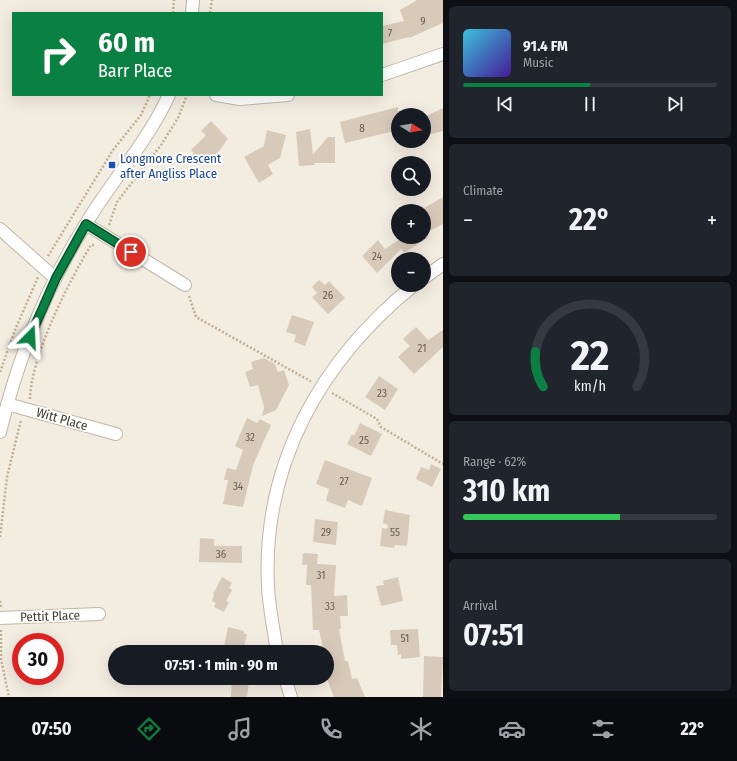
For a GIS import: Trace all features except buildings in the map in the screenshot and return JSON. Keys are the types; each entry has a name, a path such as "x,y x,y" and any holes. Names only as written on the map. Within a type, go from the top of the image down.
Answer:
{"street":[{"path":"192,12 193,0"},
{"path":"383,75 443,54"},
{"path":"0,432 7,404 34,324 56,278 86,224 152,127 168,96"},
{"path":"222,96 240,99 276,96"},
{"path":"86,224 185,285"},
{"path":"0,229 56,278"},
{"path":"431,273 443,264"},
{"path":"276,645 268,585 269,539 276,494 289,450 308,408 320,387 362,332 406,292"},
{"name":"Witt Place","path":"7,404 116,434"},
{"name":"Pettit Place","path":"0,623 99,614"},
{"path":"287,685 291,697"}],"path":[{"path":"173,12 174,0"},
{"path":"210,12 212,0"},
{"path":"108,226 117,202 161,145 178,118 187,96"},
{"path":"30,404 30,389 42,346 58,308 91,245 98,244"},
{"path":"185,285 196,317 377,418 381,427 443,464"},
{"path":"0,537 7,477 20,420 26,419"},
{"path":"0,623 1,659 9,697"}],"place":[{"name":"Longmore Crescent after Angliss Place","path":"112,165"}],"route":[{"path":"30,337 34,324 56,278 86,224 131,252"}]}
